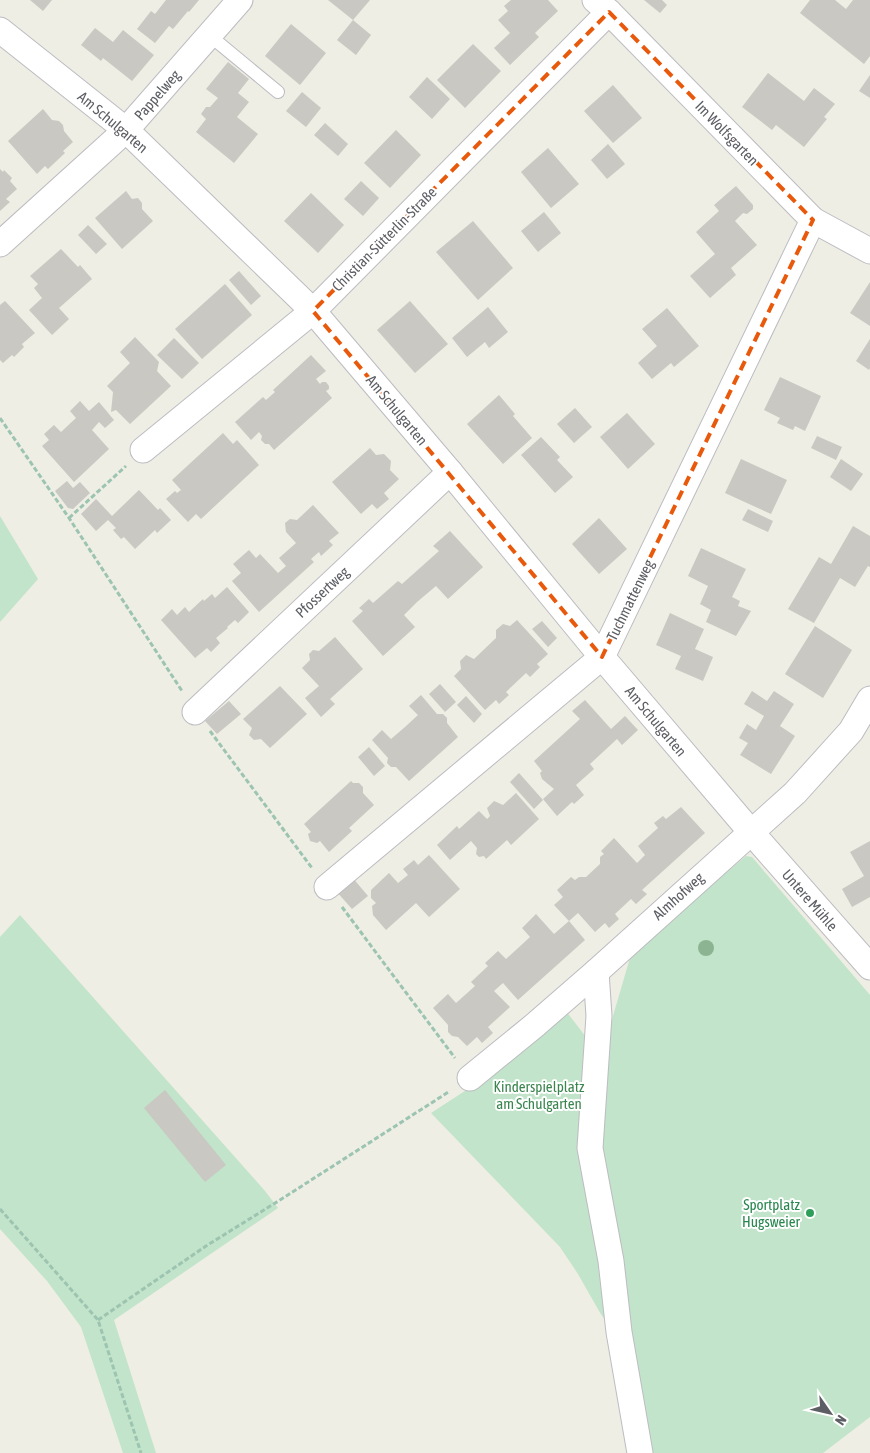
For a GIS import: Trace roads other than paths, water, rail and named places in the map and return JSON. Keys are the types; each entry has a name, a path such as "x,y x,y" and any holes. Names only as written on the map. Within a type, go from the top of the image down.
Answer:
{"street":[{"name":"Pappelweg","path":"0,244 126,130 240,0"},
{"name":"Im Wolfsgarten","path":"602,6 813,220 870,251"},
{"name":"Christian-Sütterlin-Straße","path":"143,450 312,311 602,6"},
{"name":"Am Schulgarten","path":"0,30 126,130 312,311 450,472 602,657 751,832"},
{"name":"Tuchmattenweg","path":"327,887 602,657 813,220"},
{"name":"Pfossertweg","path":"195,712 450,472"},
{"name":"Almhofweg","path":"470,1078 596,972 795,793 851,731 870,699"},
{"name":"Untere Mühle","path":"751,832 870,968"},
{"path":"596,972 599,1016 590,1148 611,1261 618,1332 640,1453"}],"lane":[{"path":"209,35 278,92"}],"place":[{"name":"Sportplatz Hugsweier","path":"810,1213"}],"park label":[{"name":"Kinderspielplatz am Schulgarten","path":"539,1094"}]}
